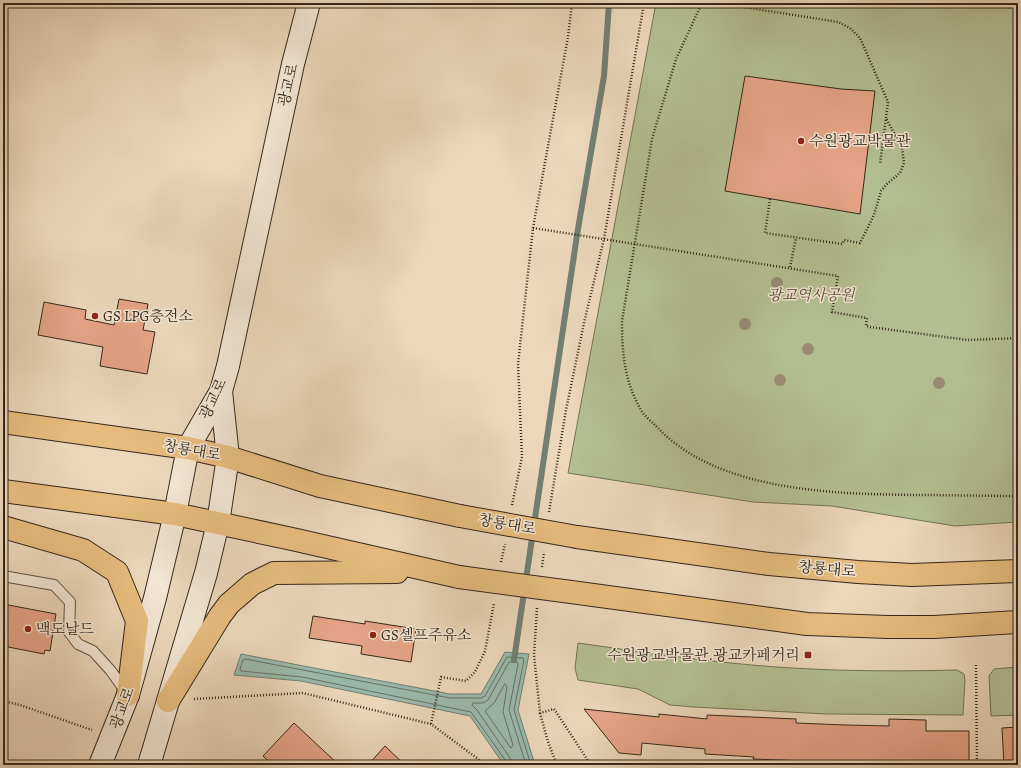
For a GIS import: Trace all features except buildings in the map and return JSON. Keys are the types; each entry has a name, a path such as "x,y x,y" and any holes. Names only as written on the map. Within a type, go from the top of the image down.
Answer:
{"main road":[{"name":"광교로","path":"100,765 128,695 155,598 175,514 188,448 221,392 293,64 309,3"},
{"path":"149,765 206,573 218,523 228,457 221,392"},
{"name":"창룡대로","path":"3,422 188,448 228,457 320,486 460,516 577,537 768,564 858,572 912,575 1018,571"},
{"path":"3,491 175,514 459,577 807,624 934,627 1018,622"},
{"path":"3,527 83,550 117,572 137,621 128,695"},
{"path":"168,701 220,616 229,604 252,584 274,573 434,572"}],"lane":[{"path":"3,576 54,585 70,602 69,632 78,644 93,651 111,671 128,695"}],"path":[{"path":"512,508 522,457 518,364 533,228 568,36 572,3"},
{"path":"549,516 565,418 582,330 604,238 644,3"},
{"path":"702,3 676,59 652,138 622,321 622,350 628,385 640,410 668,439 701,460 749,478 799,489 869,495 1018,496"},
{"path":"718,3 838,22 850,28 860,38 888,102 880,164"},
{"path":"770,199 765,233 842,244 844,240 860,243 876,209 878,197 881,191 900,173 904,163 902,148 886,118"},
{"path":"533,228 790,267 838,276 832,312 867,318 866,326 968,340 1018,338"},
{"path":"790,267 796,238"},
{"path":"501,563 506,539"},
{"path":"542,570 545,547"},
{"path":"431,724 441,677 466,681 475,672 485,651 494,602"},
{"path":"538,602 534,655 540,713 548,742 557,765"},
{"path":"976,665 977,765"},
{"path":"168,701 303,693 431,724 478,759 482,765"},
{"path":"3,701 20,704 111,738"},
{"path":"540,713 554,709 591,765"}],"green space":[{"name":"광교역사공원","path":"656,3 1018,3 1018,522 955,526 832,506 753,502 568,473"},
{"path":"578,643 692,659 787,668 872,671 957,670 964,674 965,680 963,715 826,714 670,705 638,689 578,680 575,668"},
{"path":"1018,667 1018,715 991,716 989,676 994,669"}],"water":[{"path":"505,652 529,654 518,710 535,765 504,765 470,716 301,681 234,675 241,654 450,694 481,694"}],"waterway":[{"path":"514,660 577,235 604,76 609,3"}],"place":[{"name":"수원광교박물관","path":"801,141"},
{"name":"GS LPG충전소","path":"95,316"},
{"name":"맥도날드","path":"28,629"},
{"name":"GS셀프주유소","path":"373,635"},
{"name":"수원광교박물관.광교카페거리","path":"808,655"}]}
